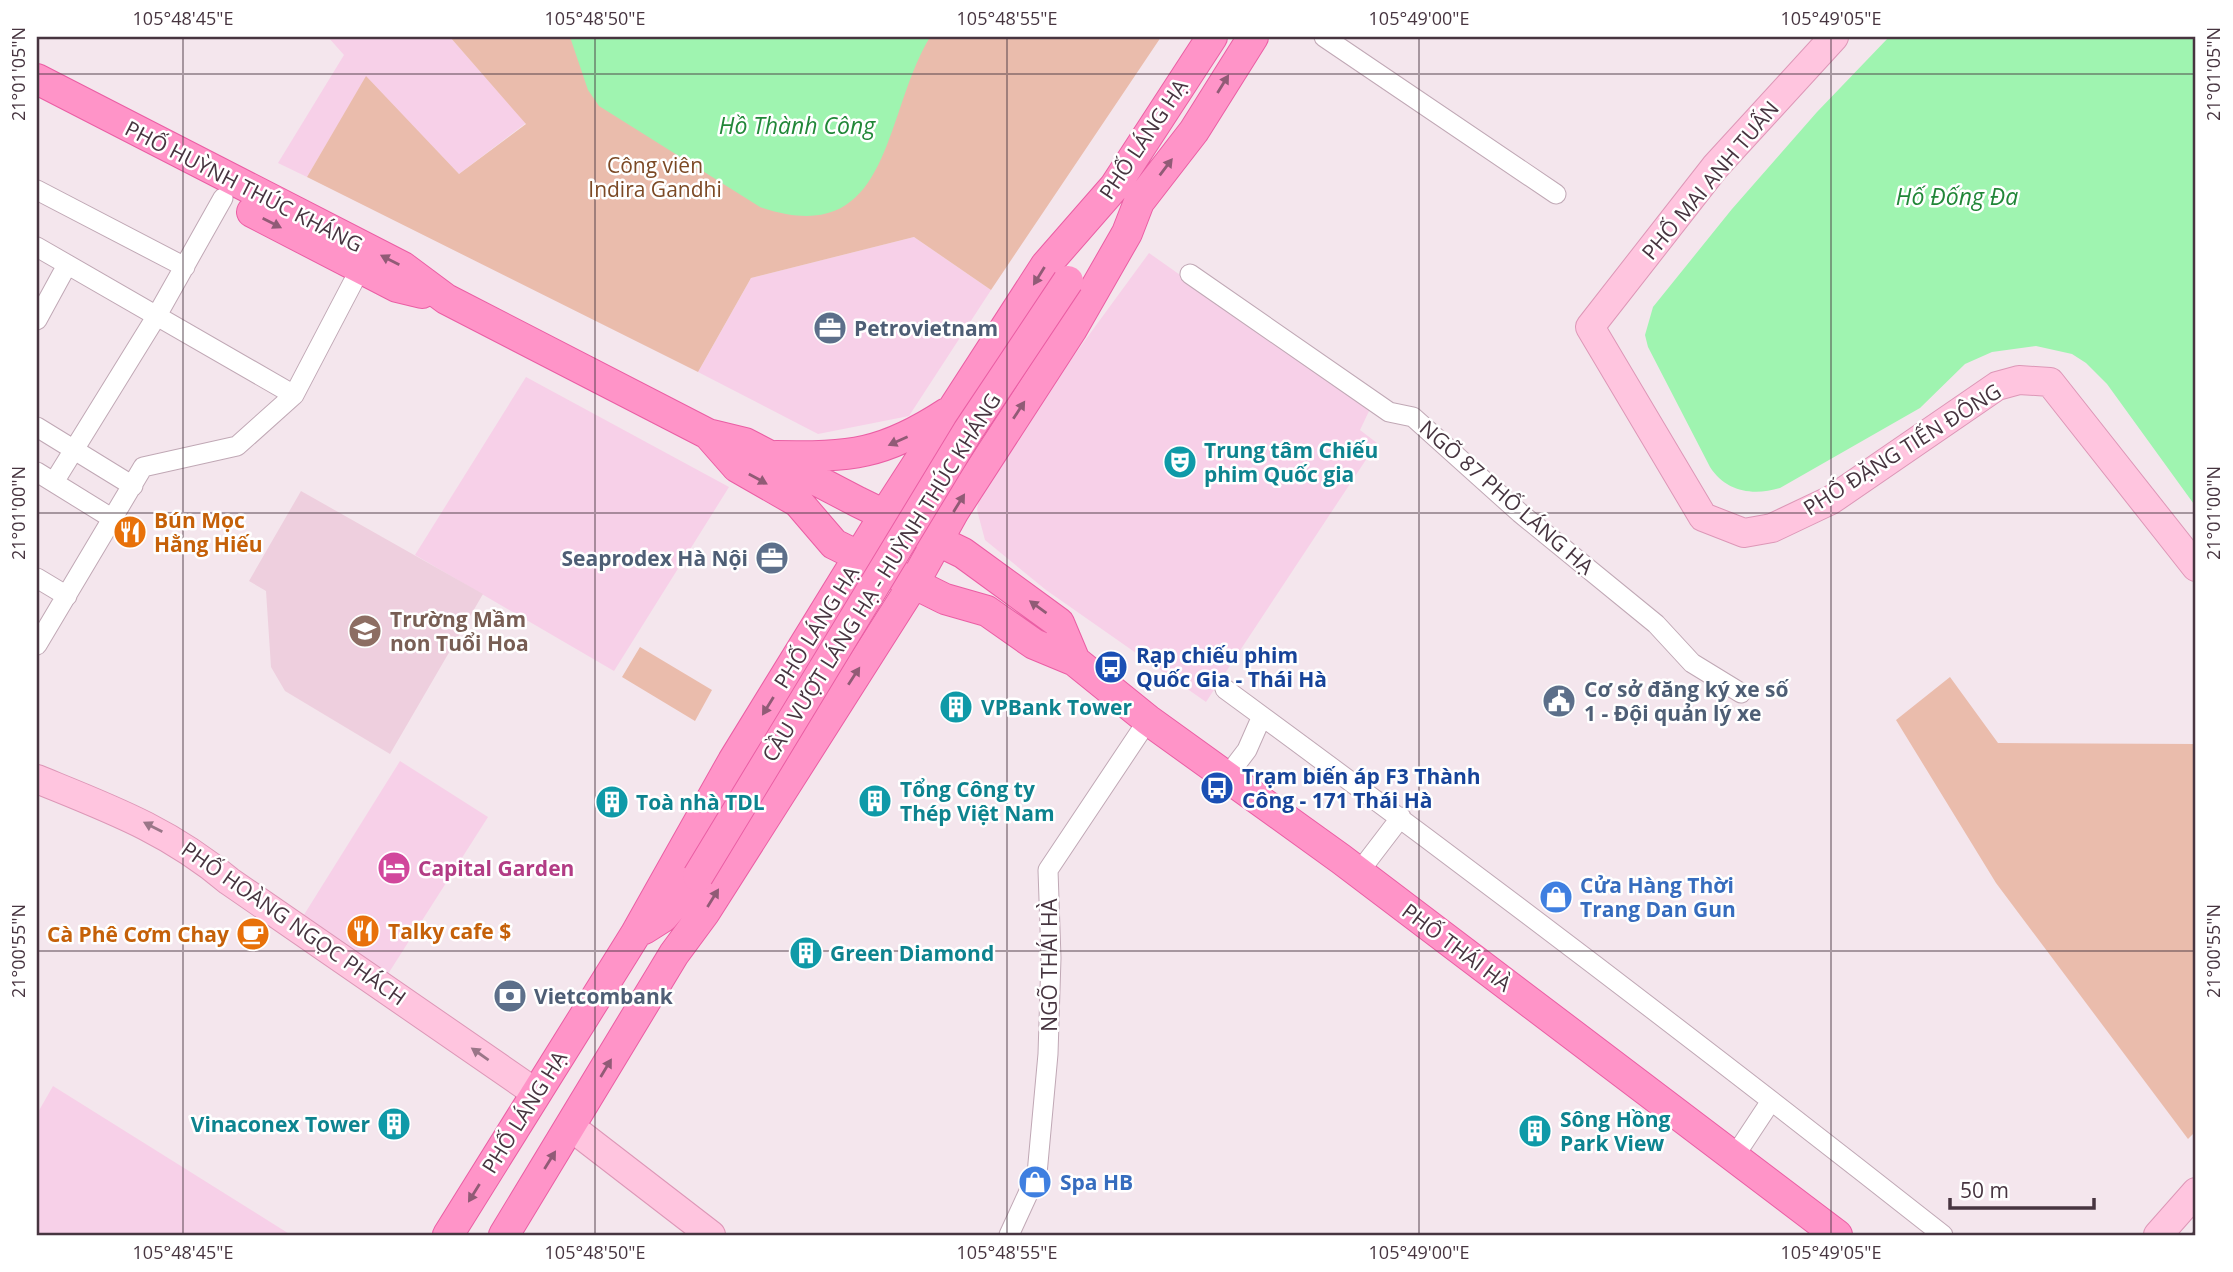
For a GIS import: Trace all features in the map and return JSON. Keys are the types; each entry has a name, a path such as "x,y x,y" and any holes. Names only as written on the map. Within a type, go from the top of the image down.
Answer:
{"main road":[{"name":"PHỐ LÁNG HẠ","path":"504,1235 674,954 705,912 914,583 982,467 1072,328 1127,233 1127,194 1213,37"},
{"name":"PHỐ LÁNG HẠ","path":"448,1235 635,935 727,772 859,556 1046,265 1194,131 1253,37"},
{"name":"PHỐ HUỲNH THÚC KHÁNG","path":"37,79 404,267 446,299 708,434 746,443 939,540"},
{"name":"PHỐ HUỲNH THÚC KHÁNG","path":"37,102 397,286 446,299"},
{"name":"CẦU VƯỢT LÁNG HẠ - HUỲNH THÚC KHÁNG","path":"674,954 678,924 698,876 968,432 1068,281 1076,258 1100,219 1127,194"},
{"path":"770,456 837,456 874,450 916,433 957,407"},
{"name":"PHỐ HUỲNH THÚC KHÁNG","path":"708,434 737,467 799,502 834,544 914,583"},
{"path":"933,442 982,467"},
{"name":"PHỐ THÁI HÀ","path":"939,540 963,553 1059,622 1075,661"},
{"name":"PHỐ THÁI HÀ","path":"914,583 945,600 987,611 1034,644 1075,661 1148,719 1359,872 1837,1235"},
{"path":"830,606 881,635"},
{"name":"CẦU VƯỢT LÁNG HẠ - HUỲNH THÚC KHÁNG","path":"635,935 663,917 698,876"}],"street":[{"path":"1324,37 1556,194"},
{"name":"PHỐ MAI ANH TUẤN","path":"1590,327 1715,167 1834,37"},
{"path":"37,190 185,267"},
{"path":"113,519 45,477 73,449 156,317 223,198"},
{"path":"37,247 294,396"},
{"path":"37,320 67,265"},
{"path":"37,645 144,467 237,446 294,396 360,268"},
{"name":"NGÕ 87 PHỐ LÁNG HẠ","path":"1190,274 1389,412 1413,417 1514,508 1656,624 1692,663 1741,693"},
{"name":"PHỐ ĐẶNG TIẾN ĐÔNG","path":"1590,327 1703,517 1725,527 1745,533 1772,528 1831,500 1997,386 2031,379 2050,382 2196,567"},
{"path":"37,427 133,486"},
{"path":"37,578 67,596"},
{"path":"1225,689 1401,817 1943,1235"},
{"path":"1228,775 1247,750 1262,716"},
{"name":"NGÕ THÁI HÀ","path":"1009,1235 1037,1174 1049,1040 1051,958 1048,870 1148,719"},
{"name":"PHỐ HOÀNG NGỌC PHÁCH","path":"37,779 141,821 195,852 229,881 536,1093"},
{"path":"1359,872 1401,817"},
{"path":"1734,1157 1772,1101"},
{"path":"571,1127 711,1235"},
{"path":"2158,1235 2196,1192"}],"shaded area":[{"path":"328,37 450,37 526,123 459,174 366,77 307,177 278,163 344,55"},
{"path":"914,237 991,290 909,416 818,434 698,372 751,278"},
{"name":"Trung tâm Chiếu phim Quốc gia","path":"1149,253 1370,409 1360,430 1377,443 1206,702 1046,590 985,540 977,510 982,481"},
{"path":"526,377 729,487 614,671 415,555"},
{"name":"Trường Mầm non Tuổi Hoa","path":"301,491 483,594 390,754 285,691 271,667 266,591 249,581"},
{"name":"Capital Garden","path":"400,761 488,817 388,974 302,918"},
{"path":"53,1086 291,1235 37,1235 37,1114"}],"green space":[{"name":"Công viên Indira Gandhi","path":"450,37 1161,37 991,290 914,237 751,278 698,372 307,177 366,76 459,174 526,124"},
{"path":"640,647 712,690 695,721 622,677"},
{"path":"1950,677 1998,743 2196,744 2196,1131 2188,1139 1996,883 1896,720"}],"water":[{"name":"Hồ Thành Công","path":"570,37 930,37 914,69 876,168 859,194 836,211 803,216 760,207 599,106 588,90"},
{"name":"Hố Đống Đa","path":"1889,37 2196,37 2196,507 2107,384 2086,363 2072,354 2036,346 1992,352 1965,364 1920,408 1780,488 1760,492 1741,490 1724,482 1710,467 1648,347 1645,335 1653,307 1732,209 1817,112"}],"place":[{"name":"Petrovietnam","path":"830,328"},
{"name":"Trung tâm Chiếu phim Quốc gia","path":"1180,462"},
{"name":"Bún Mọc Hằng Hiếu","path":"130,532"},
{"name":"Seaprodex Hà Nội","path":"772,558"},
{"name":"Trường Mầm non Tuổi Hoa","path":"365,631"},
{"name":"Rạp chiếu phim Quốc Gia - Thái Hà","path":"1111,667"},
{"name":"Cơ sở đăng ký xe số 1 - Đội quản lý xe","path":"1559,701"},
{"name":"VPBank Tower","path":"956,707"},
{"name":"Trạm biến áp F3 Thành Công - 171 Thái Hà","path":"1217,788"},
{"name":"Tổng Công ty Thép Việt Nam","path":"875,801"},
{"name":"Toà nhà TDL","path":"612,802"},
{"name":"Capital Garden","path":"394,868"},
{"name":"Cửa Hàng Thời Trang Dan Gun","path":"1556,897"},
{"name":"Talky cafe $","path":"363,931"},
{"name":"Cà Phê Cơm Chay","path":"253,934"},
{"name":"Green Diamond","path":"806,953"},
{"name":"Vietcombank","path":"510,996"},
{"name":"Vinaconex Tower","path":"394,1124"},
{"name":"Sông Hồng Park View","path":"1535,1131"},
{"name":"Spa HB","path":"1035,1182"}]}
